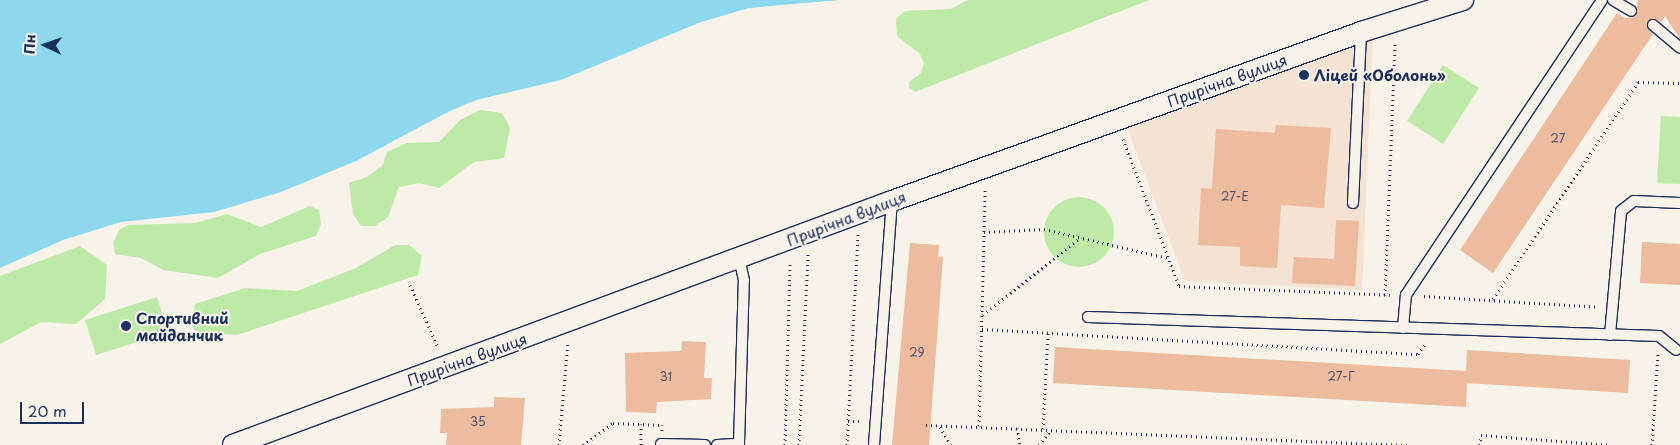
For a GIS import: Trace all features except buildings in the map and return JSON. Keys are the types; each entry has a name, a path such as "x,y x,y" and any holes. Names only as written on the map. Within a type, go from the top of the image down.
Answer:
{"street":[{"name":"Прирічна вулиця","path":"233,445 892,201 1360,32 1463,0"}],"lane":[{"path":"1403,328 1406,295 1602,0"},
{"path":"1613,0 1630,11"},
{"path":"1653,25 1680,48"},
{"path":"1353,203 1360,32"},
{"path":"874,445 892,201"},
{"path":"1610,336 1621,211 1634,201 1680,202"},
{"path":"718,445 738,444 744,280 739,259"},
{"path":"1088,317 1610,336 1659,336 1676,350"},
{"path":"662,444 705,445"}],"path":[{"path":"1121,133 1179,286 1386,294 1395,36"},
{"path":"1493,300 1638,82 1680,83"},
{"path":"980,426 985,181"},
{"path":"984,232 1044,229 1168,258"},
{"path":"846,445 858,231"},
{"path":"982,315 1081,237"},
{"path":"799,445 808,252"},
{"path":"786,445 790,262"},
{"path":"410,285 437,345"},
{"path":"982,329 1418,354 1435,329"},
{"path":"1043,429 1048,333"},
{"path":"559,445 568,340"},
{"path":"583,445 613,423 662,425 662,444"},
{"path":"641,424 641,445"},
{"path":"926,425 1316,439 1410,445"},
{"path":"940,426 951,445"},
{"path":"1017,428 1020,445"},
{"path":"1039,445 1051,429"},
{"path":"1480,445 1481,435 1611,445"},
{"path":"1316,439 1319,445"}],"shaded area":[{"path":"1373,35 1362,290 1185,281 1126,125"}],"green space":[{"path":"968,0 1149,0 915,92 909,88 909,82 921,73 924,63 920,54 897,36 896,19 905,11 951,9"},
{"path":"1443,65 1479,88 1443,144 1407,121"},
{"path":"480,110 502,113 510,128 504,158 474,162 439,188 419,183 399,187 388,217 375,226 361,226 353,214 349,183 367,177 383,165 387,152 407,143 439,142 460,120"},
{"path":"1661,116 1680,117 1680,184 1657,183"},
{"path":"1079,197 1092,200 1104,207 1111,219 1114,232 1111,245 1104,257 1092,264 1079,267 1066,264 1054,257 1047,245 1044,232 1047,219 1054,207 1066,200"},
{"path":"310,206 319,210 321,224 316,236 260,254 218,278 163,270 141,258 115,254 113,242 120,229 129,225 195,223 227,214 261,227"},
{"path":"395,245 409,245 422,256 418,275 237,335 196,332 191,323 195,304 245,288 297,291 356,268"},
{"path":"80,246 107,265 105,299 76,324 41,322 0,344 0,276"},
{"name":"Спортивний майданчик","path":"157,297 168,332 96,355 85,320"}],"water":[{"path":"0,0 840,0 749,8 701,22 561,80 476,100 448,112 356,161 281,192 214,212 121,222 63,240 0,268"}],"place":[{"name":"Ліцей «Оболонь»","path":"1304,75"},
{"name":"Спортивний майданчик","path":"126,326"}]}
